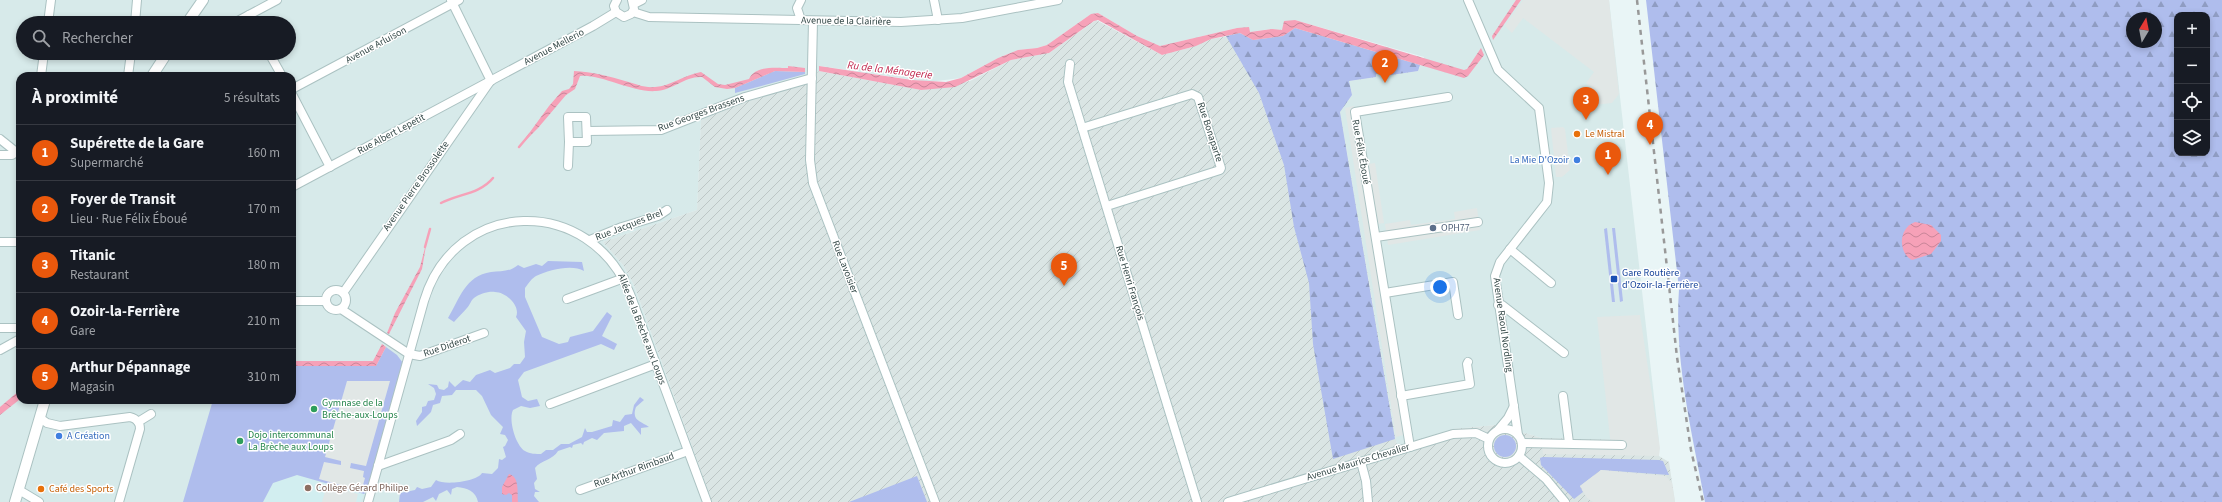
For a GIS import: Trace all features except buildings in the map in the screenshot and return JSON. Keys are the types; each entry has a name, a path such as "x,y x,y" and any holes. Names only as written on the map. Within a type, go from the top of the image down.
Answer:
{"street":[{"path":"49,16 51,0"},
{"path":"135,16 138,0"},
{"path":"192,16 203,0"},
{"path":"249,15 277,0"},
{"path":"616,0 614,6 616,12"},
{"path":"801,0 797,8 801,20"},
{"path":"934,0 938,20"},
{"name":"Avenue de la Clairière","path":"616,12 624,16 635,4 649,17 901,22 982,15 1058,0"},
{"name":"Avenue Raoul Nordling","path":"1468,0 1498,70 1537,105 1541,116 1549,197 1544,207 1510,249 1496,270 1495,282 1518,435"},
{"path":"454,1 490,81"},
{"name":"Avenue Arluison","path":"296,87 454,1"},
{"name":"Avenue Mellerio","path":"490,81 593,26 616,12"},
{"name":"Rue Lavoisier","path":"813,21 810,167 813,183 935,502"},
{"path":"42,72 43,60"},
{"path":"129,72 130,60"},
{"path":"155,72 163,60"},
{"path":"273,60 280,72"},
{"name":"Rue Henri François","path":"1070,64 1068,82 1197,502"},
{"name":"Rue Georges Brassens","path":"587,132 661,130 745,97 812,78"},
{"name":"Rue Albert Lepetit","path":"296,185 490,81"},
{"name":"Avenue Pierre Brossolette","path":"343,293 490,81"},
{"name":"Rue Bonaparte","path":"1082,128 1192,94 1198,97 1218,157 1221,168 1220,170 1107,206"},
{"path":"461,96 469,110"},
{"name":"Rue Félix Éboué","path":"1410,447 1355,112 1448,97"},
{"path":"296,102 330,167"},
{"path":"568,166 568,117 586,117 587,142 569,142"},
{"path":"0,139 16,152"},
{"path":"0,155 16,154"},
{"name":"Rue Jacques Brel","path":"590,240 658,216 667,210"},
{"name":"Allée de la Brèche aux Loups","path":"368,502 409,354 433,278 451,253 471,237 505,223 529,220 557,224 576,231 590,240 614,262 624,278 707,502"},
{"path":"1376,237 1478,222"},
{"path":"0,242 16,242"},
{"path":"1510,249 1551,283"},
{"path":"567,299 624,278"},
{"path":"1385,293 1462,281"},
{"path":"1453,282 1458,315"},
{"path":"325,301 327,295 331,291 337,290 343,293 346,301 341,309"},
{"path":"296,301 325,301"},
{"path":"325,301 331,310 341,309 409,354"},
{"path":"1498,305 1502,305 1525,320 1564,353"},
{"path":"0,328 16,328"},
{"name":"Rue Diderot","path":"409,354 420,356 484,333"},
{"path":"0,350 16,341"},
{"path":"1401,396 1470,384 1468,362"},
{"path":"550,404 656,364"},
{"path":"1563,396 1569,443"},
{"path":"15,502 44,404"},
{"path":"1498,430 1509,430 1518,435 1522,443 1519,456 1515,460 1505,463 1494,459 1488,450 1489,439 1508,418 1514,405"},
{"path":"138,422 151,414"},
{"path":"40,418 54,426 130,417 138,422 140,429 118,502"},
{"name":"Avenue Maurice Chevalier","path":"1228,502 1461,433 1476,434 1489,439"},
{"path":"378,466 451,440 460,434"},
{"path":"1522,443 1622,444"},
{"name":"Rue Arthur Rimbaud","path":"580,490 688,451"},
{"path":"1519,456 1546,479 1566,502"},
{"path":"1361,462 1366,481 1368,502"},
{"path":"19,490 39,502"}],"shaded area":[{"path":"0,0 1609,0 1659,441 1542,438 1497,425 1453,429 1397,446 1340,112 1352,95 1349,81 1376,77 1376,74 1391,71 1391,75 1418,71 1424,57 1295,20 1283,30 1271,29 1250,32 1237,28 1160,46 1137,36 1098,13 1091,14 1047,45 1019,50 1000,57 961,78 929,82 820,66 819,71 806,83 739,103 701,120 697,210 603,242 623,265 634,285 712,502 0,502"},
{"path":"1523,0 1609,0 1619,94 1612,103 1584,106 1582,104 1591,87 1586,83 1594,72 1523,18 1512,33 1505,26"},
{"path":"1096,20 1162,55 1196,46 1211,39 1272,29 1283,30 1295,28 1420,65 1418,71 1391,75 1390,71 1376,74 1376,77 1349,81 1352,95 1340,112 1397,446 1453,429 1497,425 1542,438 1659,441 1659,456 1669,462 1675,502 712,502 634,285 623,265 603,242 697,210 701,120 739,103 806,83 819,71 921,90 970,81 1011,60 1049,53"},
{"path":"1354,106 1407,434 1396,437 1345,108"},
{"path":"1563,127 1565,129 1570,170 1562,177 1556,177 1551,128"},
{"path":"1375,163 1384,223 1378,224 1368,164"},
{"name":"OPH77","path":"1477,208 1480,230 1388,245 1385,224 1410,220 1411,225 1455,219 1454,212"},
{"path":"1640,315 1660,448 1659,456 1543,454 1542,446 1611,447 1597,317"},
{"path":"347,381 390,381 366,466 351,463 350,468 364,471 363,477 365,478 363,485 357,484 355,489 319,479 324,462 341,465 341,461 325,457"},
{"path":"1601,470 1666,476 1672,483 1675,502 1593,502 1587,498 1580,486"},
{"name":"Collège Gérard Philipe","path":"297,475 364,494 361,502 263,502 273,483"},
{"path":"327,485 358,494 356,502 322,502"}],"green space":[{"path":"1646,0 2222,0 2222,502 1705,502 1685,396 1679,343 1679,289"},
{"path":"1295,28 1420,65 1418,71 1391,75 1390,71 1376,74 1376,77 1349,81 1352,95 1340,112 1395,439 1333,459 1313,344 1309,283 1294,227 1284,165 1259,93 1226,36 1240,33 1253,40 1283,36"},
{"path":"775,71 805,72 805,74 735,93 735,88"},
{"path":"1607,228 1615,302 1612,302 1604,229"},
{"path":"1612,228 1615,228 1623,301 1620,302"},
{"path":"548,261 582,262 584,271 567,268 547,272 535,277 525,288 525,297 542,337 559,344 568,342 570,337 593,331 607,312 612,316 602,336 617,344 614,350 601,344 524,372 518,380 522,397 528,401 537,399 540,406 530,408 521,406 513,410 512,426 519,444 527,452 541,454 546,450 553,450 561,444 569,444 582,437 585,428 587,432 592,432 612,426 613,420 620,422 625,415 632,414 634,405 640,397 644,400 636,407 635,415 638,420 649,427 641,428 641,435 631,423 624,426 624,431 604,433 597,440 592,438 584,442 583,445 581,443 573,445 572,448 570,447 558,451 553,456 540,463 535,468 537,479 534,483 535,489 540,492 535,492 534,496 539,502 478,502 473,493 464,488 457,487 452,489 451,495 447,490 439,494 436,501 433,497 423,502 399,502 400,493 415,490 417,487 422,489 431,487 436,480 440,482 453,483 474,478 482,473 492,474 498,468 499,459 502,460 506,457 503,447 508,440 505,435 500,434 503,427 491,415 482,396 476,390 456,390 452,395 442,396 440,403 433,405 431,412 417,426 416,421 422,412 422,407 426,406 428,401 434,400 436,394 434,388 428,384 437,385 439,389 444,390 448,387 449,381 455,387 463,380 470,382 476,375 490,370 495,373 510,368 514,364 520,364 525,357 524,342 526,331 516,317 516,308 512,300 504,294 487,292 481,294 473,299 468,307 454,322 448,318 464,289 475,278 482,274 509,270 518,265 524,268 536,264 542,266"},
{"path":"386,347 397,355 406,367 369,489 364,494 297,475 273,483 263,502 183,502 212,404 296,404 296,366 376,366"},
{"path":"1505,435 1513,438 1516,446 1513,454 1505,457 1497,454 1494,446 1497,438"},
{"path":"1540,458 1659,460 1663,461 1669,475 1601,470 1580,486 1583,492 1574,499 1541,465"},
{"path":"917,476 927,502 849,502"}],"water":[{"path":"1516,0 1521,0 1493,40 1492,36"},
{"path":"1098,13 1137,36 1160,46 1237,28 1249,27 1250,32 1272,29 1282,30 1284,21 1295,20 1464,70 1467,69 1481,48 1484,55 1468,76 1464,78 1295,28 1283,36 1253,40 1240,33 1211,39 1196,46 1162,55 1098,20 1094,21 1049,53 1011,60 955,87 921,90 819,71 819,66 912,80 946,82 961,78 998,58 1018,50 1037,48 1047,45 1091,14"},
{"path":"788,66 805,68 805,72 775,71 735,88 727,89 715,87 702,77 696,77 662,90 647,91 597,77 580,76 575,89 566,95 538,128 519,147 549,106 562,91 569,89 573,84 574,71 600,74 640,86 651,87 667,85 689,75 701,72 718,84 725,85 749,79 756,71 761,69 788,68"},
{"path":"1915,222 1931,225 1941,235 1941,241 1931,254 1912,260 1907,257 1904,252 1902,241 1905,229"},
{"path":"427,240 422,269 389,334 387,333 395,313 420,267"},
{"path":"382,344 386,347 376,366 296,366 296,361 373,361"},
{"path":"16,393 16,402 0,415 0,407"},
{"path":"509,474 515,478 518,490 518,502 512,502 512,495 509,493 506,495 502,494 502,487"}],"waterway":[{"name":"Ru de la Ménagerie","path":"519,147 530,134"},
{"name":"Ru de la Ménagerie","path":"441,203 475,191 493,178"},
{"name":"Ru de la Ménagerie","path":"425,247 430,229"}],"railway":[{"path":"1637,0 1677,357 1691,450 1703,502"}],"place":[{"name":"Foyer de Transit","path":"1385,83"},
{"name":"Titanic","path":"1586,120"},
{"name":"Le Mistral","path":"1577,134"},
{"name":"Ozoir-la-Ferrière","path":"1650,145"},
{"name":"La Mie D'Ozoir","path":"1577,160"},
{"name":"Supérette de la Gare","path":"1608,175"},
{"name":"OPH77","path":"1433,228"},
{"name":"Gare Routière d'Ozoir-la-Ferrière","path":"1614,279"},
{"name":"Arthur Dépannage","path":"1064,286"},
{"name":"Gymnase de la Brêche-aux-Loups","path":"314,409"},
{"name":"A Création","path":"59,436"},
{"name":"Dojo intercommunal La Brèche aux Loups","path":"240,441"},
{"name":"Collège Gérard Philipe","path":"308,488"},
{"name":"Café des Sports","path":"41,489"}]}
